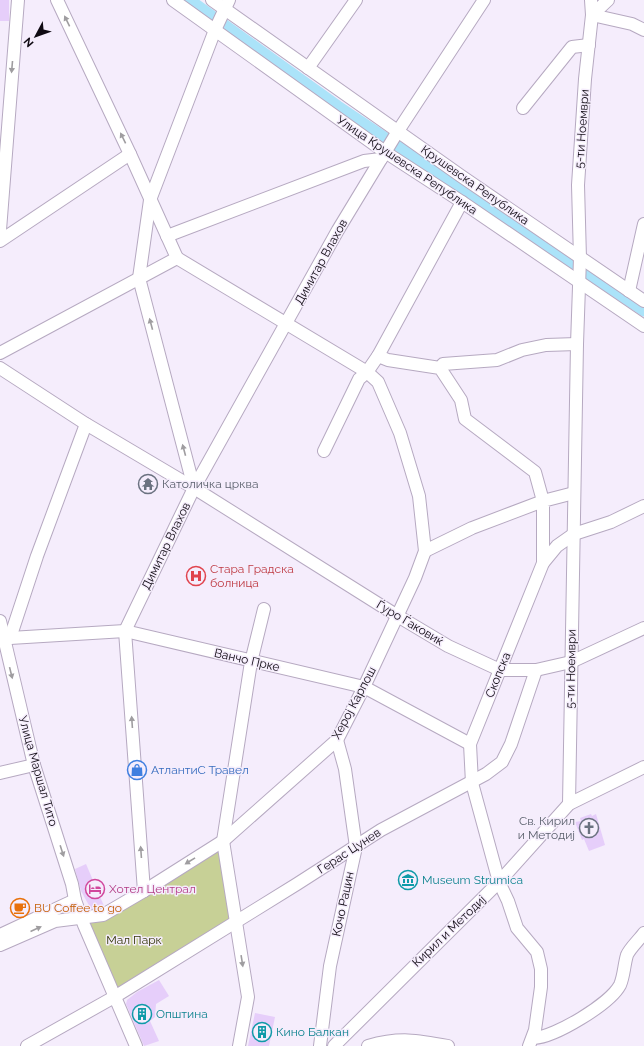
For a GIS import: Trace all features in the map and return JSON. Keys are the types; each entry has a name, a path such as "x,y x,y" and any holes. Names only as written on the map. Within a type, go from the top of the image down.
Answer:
{"street":[{"path":"0,230 3,140 18,0"},
{"path":"57,0 130,154 177,258 366,372 378,382 400,433 420,501 425,551 472,528 543,501 574,493"},
{"name":"Улица Крушевска Република","path":"173,0 383,156 462,202 644,326"},
{"name":"Крушевска Република","path":"212,0 227,5 308,68 644,301"},
{"path":"308,68 356,0"},
{"name":"Димитар Влахов","path":"144,891 125,631 194,488 338,230 398,131 484,0"},
{"name":"5-ти Ноември","path":"569,804 577,344 580,258 578,185 592,15 591,0"},
{"path":"592,15 608,0"},
{"path":"194,488 138,278 150,200 215,30 227,5"},
{"path":"592,15 632,24 644,30"},
{"path":"523,108 572,47 589,45"},
{"path":"0,241 130,154"},
{"path":"167,236 364,161 383,156"},
{"path":"324,451 353,389 359,379 378,356 462,202"},
{"path":"629,291 644,224"},
{"path":"0,353 177,258"},
{"path":"378,356 388,360 440,368 443,364 497,360 522,350 546,345 577,344"},
{"name":"Ѓуро Ѓаковиќ","path":"0,368 86,424 194,488 396,615 448,646 500,670 536,670 572,662 644,628"},
{"name":"Скопска","path":"440,368 461,400 465,420 535,472 543,501 543,563 470,744 472,783 499,882 508,901 517,928 537,952 541,986 532,1042"},
{"path":"5,639 86,424"},
{"path":"543,563 557,546 574,534 611,522 644,506"},
{"name":"Херој Карпош","path":"0,945 55,921 82,919 102,915 144,891 223,841 337,740 364,688 396,615 415,578 425,551"},
{"path":"239,1046 248,997 223,841 251,662 264,609"},
{"name":"Улица Маршал Тито","path":"0,621 34,765 72,884 75,900 136,1046"},
{"name":"Ванчо Прке","path":"5,639 125,631 364,688 470,744"},
{"name":"Герас Цунев","path":"27,1046 116,996 381,830 472,783 502,762 511,744 536,670"},
{"name":"Кочо Рацин","path":"320,1046 330,966 356,847 345,769 337,740"},
{"path":"0,773 34,765"},
{"name":"Кирил и Методиј","path":"334,1046 499,882 569,804 644,767"},
{"path":"0,935 75,900"},
{"path":"532,1042 543,1038 584,1016 604,1004 614,995 621,984 628,953 644,933"},
{"path":"368,1046 400,1039 416,1040 448,1046"}],"green space":[{"name":"Мал Парк","path":"223,841 231,918 116,996 84,925"}],"building":[{"path":"0,0 9,0 9,21 0,21"},
{"name":"Св. Кирил и Методиј","path":"591,814 592,816 596,814 605,845 589,851 584,839 582,840 575,822 581,821 580,818"},
{"name":"Хотел Централ","path":"86,864 104,906 101,908 91,909 81,891 75,869"},
{"name":"Општина","path":"159,980 169,996 156,1004 155,1017 150,1021 159,1041 144,1046 126,1004 127,1000 137,992"},
{"name":"Кино Балкан","path":"255,1013 275,1017 269,1046 248,1046"}],"waterway":[{"path":"190,0 338,106 644,311"}],"place":[{"name":"Католичка црква","path":"148,484"},
{"name":"Стара Градска болница","path":"196,576"},
{"name":"АтлантиС Травел","path":"137,770"},
{"name":"Св. Кирил и Методиј","path":"589,828"},
{"name":"Museum Strumica","path":"408,880"},
{"name":"Хотел Централ","path":"95,889"},
{"name":"BU Coffee to go","path":"20,908"},
{"name":"Општина","path":"142,1014"},
{"name":"Кино Балкан","path":"262,1032"}]}
